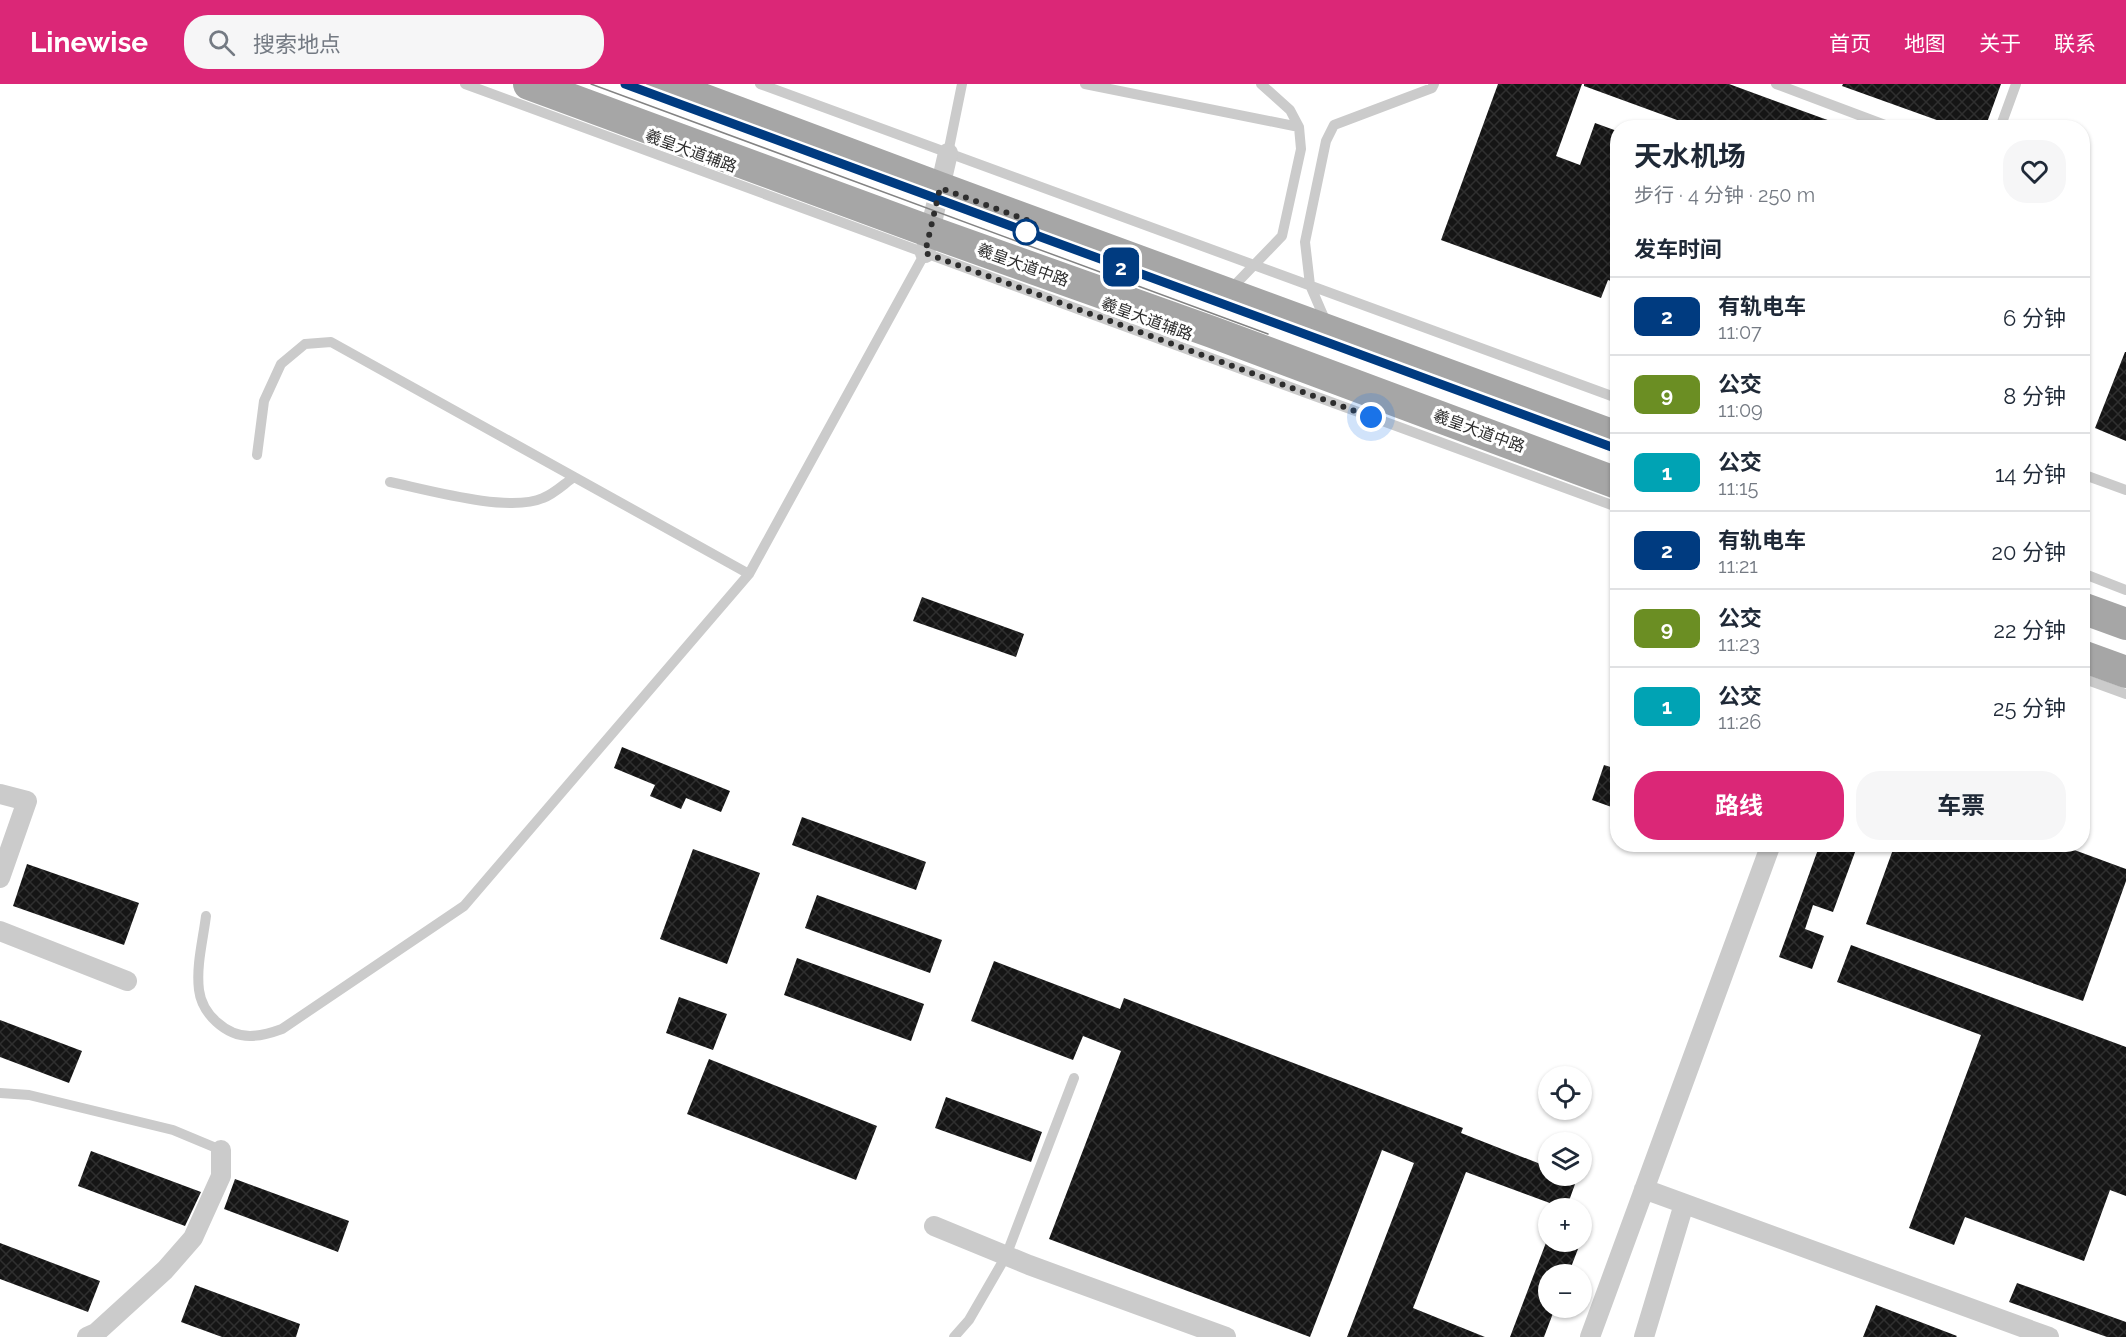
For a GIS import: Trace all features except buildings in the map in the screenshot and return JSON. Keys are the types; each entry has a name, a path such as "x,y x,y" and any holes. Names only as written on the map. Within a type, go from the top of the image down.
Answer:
{"main road":[{"name":"羲皇大道中路","path":"529,84 928,243 1212,332 1610,480"},
{"path":"662,84 1610,434"},
{"path":"2090,611 2126,624"},
{"path":"2090,659 2126,672"}],"street":[{"path":"928,243 948,153"},
{"path":"0,794 27,801 0,878"},
{"path":"1590,1337 1768,852"},
{"path":"0,931 127,981"},
{"path":"87,1337 96,1333 165,1270 193,1238 221,1176 221,1150"},
{"path":"1644,1189 2049,1337"},
{"path":"1644,1337 1684,1204"},
{"path":"934,1226 1006,1256 1226,1337"}],"lane":[{"name":"羲皇大道辅路","path":"465,84 928,243 1610,504"},
{"path":"760,84 1610,395"},
{"path":"948,153 962,84"},
{"path":"1085,84 1299,127"},
{"path":"1227,293 1257,265 1282,236 1301,149 1299,127 1290,110 1261,84"},
{"path":"1330,331 1310,285 1305,242 1326,141 1334,125 1432,88 1434,84"},
{"path":"1776,84 1872,120"},
{"path":"2003,120 2016,84"},
{"path":"206,916 198,975 199,992 205,1009 216,1022 231,1032 248,1036 266,1035 282,1029 464,906 749,574 928,243"},
{"path":"257,454 264,401 281,364 305,344 331,342 749,574"},
{"path":"390,482 484,501 511,504 542,499 574,477"},
{"path":"2090,477 2126,490"},
{"path":"2090,576 2126,590"},
{"path":"2090,681 2126,694"},
{"path":"954,1337 969,1320 1006,1256 1074,1078"},
{"path":"0,1093 29,1095 173,1130 221,1150"}],"tram line":[{"path":"591,84 1268,334"},
{"path":"625,84 1272,323"},
{"name":"2","path":"625,84 1610,446"}],"route":[{"path":"1026,232 1035,223 940,188 925,253 1371,417"}]}
